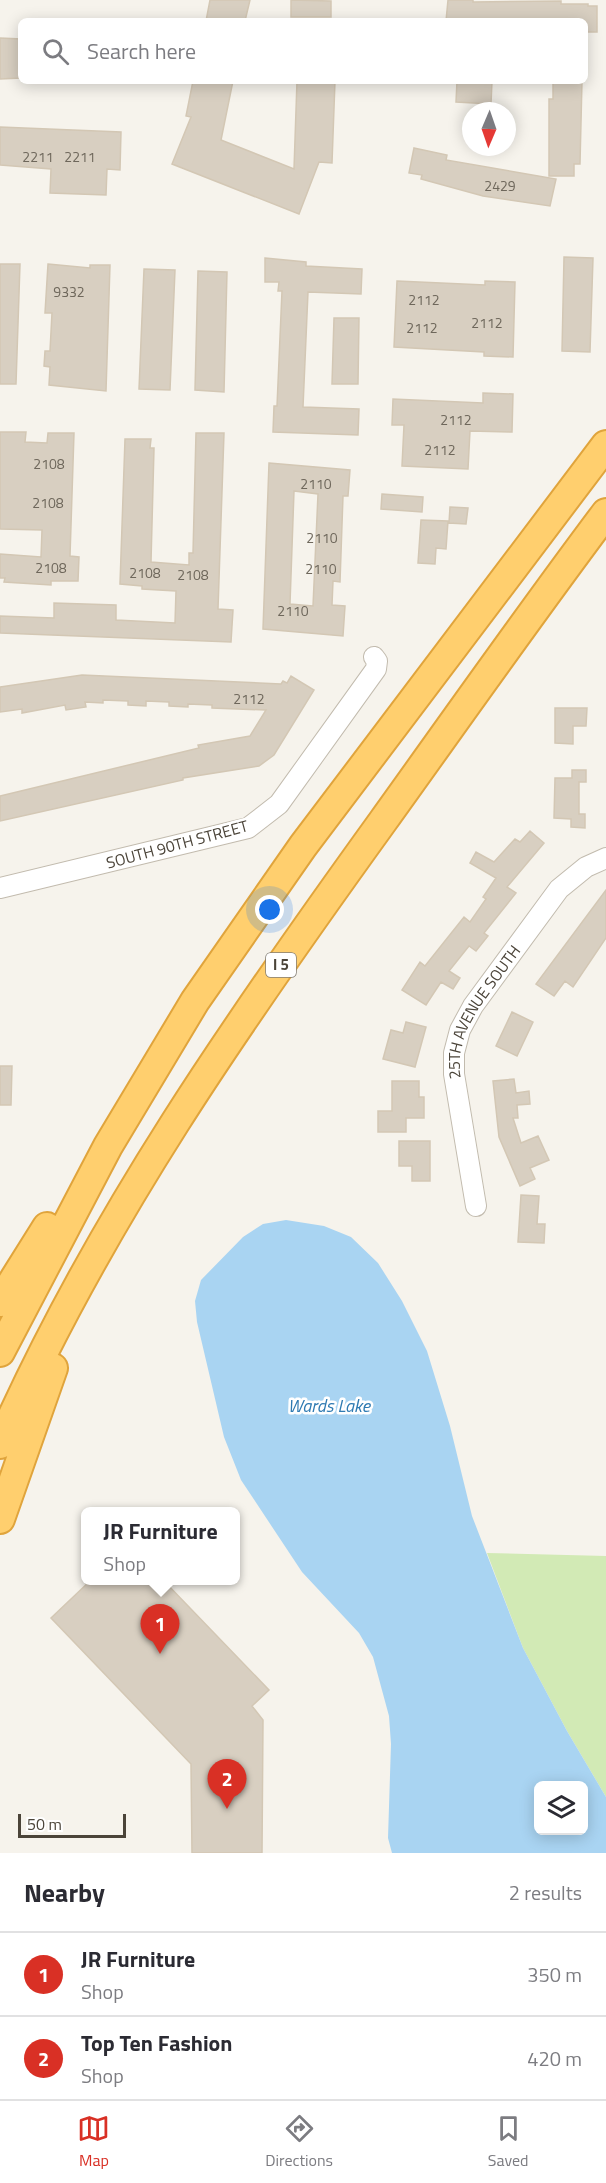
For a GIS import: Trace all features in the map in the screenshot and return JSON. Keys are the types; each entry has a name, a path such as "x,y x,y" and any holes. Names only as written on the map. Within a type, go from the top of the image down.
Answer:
{"highway":[{"path":"0,1352 108,1146 195,1001 303,846 606,445"},
{"name":"I 5","path":"0,1444 43,1352 134,1185 180,1110 327,897 606,513"},
{"path":"0,1302 24,1260 55,1215 108,1146"},
{"path":"0,1519 87,1273"}],"street":[{"name":"SOUTH 90TH STREET","path":"0,888 248,828 257,823 279,804 369,679 376,669 377,661 374,657"},
{"name":"25TH AVENUE SOUTH","path":"476,1206 454,1074 454,1053 460,1030 473,1006 559,889 586,867 606,858"}],"green space":[{"path":"487,1553 606,1556 606,1797 567,1731 523,1648"}],"water":[{"name":"Wards Lake","path":"286,1220 324,1226 351,1237 378,1263 402,1301 427,1351 450,1426 472,1516 523,1648 567,1731 606,1797 606,1853 392,1853 388,1838 391,1744 389,1716 373,1657 359,1633 302,1572 241,1480 224,1437 197,1322 195,1301 201,1280 243,1237 263,1224"}],"building":[{"path":"210,0 250,0 246,18 207,18"},
{"path":"291,0 331,1 331,17 291,17"},
{"path":"448,0 561,1 561,4 597,6 597,32 588,32 588,18 446,18"},
{"path":"0,38 18,39 18,78 0,79"},
{"path":"192,84 232,84 221,140 294,169 297,84 335,84 332,163 319,162 299,214 172,164 191,117 186,116"},
{"path":"457,84 492,84 491,102 456,102"},
{"path":"553,84 582,84 580,164 574,164 574,176 549,176 549,99 553,99"},
{"path":"0,127 121,132 120,170 107,169 106,195 50,193 51,169 0,165"},
{"path":"414,148 447,155 446,160 556,179 550,206 483,196 421,179 422,175 409,173"},
{"path":"564,257 593,258 590,352 562,351"},
{"path":"265,258 306,262 306,266 362,269 361,294 308,292 303,407 359,409 358,435 273,432 274,406 277,406 282,291 278,291 279,282 265,282"},
{"path":"0,264 20,264 16,384 0,384"},
{"path":"48,264 90,268 90,265 110,265 106,391 49,385 50,367 44,366 45,351 50,351 52,313 45,313"},
{"path":"144,269 175,270 170,390 139,389"},
{"path":"198,271 227,272 224,392 195,390"},
{"path":"397,281 485,285 485,281 515,282 513,357 484,356 484,352 394,347"},
{"path":"334,318 359,318 358,384 332,384"},
{"path":"483,393 513,394 512,432 470,431 468,469 402,466 404,425 392,425 393,399 483,403"},
{"path":"0,432 26,432 25,442 47,443 48,433 74,433 70,556 79,557 78,581 51,581 51,585 4,582 5,578 0,578 0,554 41,557 42,530 0,529"},
{"path":"196,433 224,433 218,609 233,610 231,642 0,633 0,616 54,618 54,603 116,605 116,620 175,623 176,591 142,589 142,586 120,584 125,439 151,439 150,448 154,448 151,562 189,565 189,553 193,553"},
{"path":"269,463 350,470 348,496 343,496 340,582 333,581 332,605 345,606 343,636 263,629","holes":["294,491 318,494 313,606 290,604"]},
{"path":"382,494 423,497 422,512 381,509"},
{"path":"450,507 468,508 466,524 449,523"},
{"path":"421,520 448,521 446,549 436,548 435,564 418,563"},
{"path":"82,675 281,684 283,681 287,683 291,676 314,690 274,755 259,766 183,778 183,780 0,821 0,796 199,748 198,745 250,736 266,710 212,708 212,705 188,704 188,707 169,706 169,702 146,701 146,706 128,705 128,701 103,700 103,703 85,702 86,707 66,710 65,705 22,713 22,709 0,712 0,687"},
{"path":"555,708 587,708 586,726 573,726 573,744 555,743"},
{"path":"572,770 586,770 586,782 579,782 579,814 585,814 585,828 571,827 571,819 554,818 555,778 572,778"},
{"path":"530,831 544,843 507,887 516,893 484,933 488,936 476,951 469,946 449,971 460,978 453,989 441,982 426,1005 402,990 420,962 425,966 464,917 470,922 486,899 483,897 496,878 470,863 476,852 494,862 515,839 520,842"},
{"path":"606,890 606,938 573,987 565,981 554,996 536,984"},
{"path":"512,1012 533,1022 517,1056 496,1046"},
{"path":"406,1022 426,1027 415,1067 383,1059 391,1030 403,1033"},
{"path":"0,1066 12,1066 11,1105 0,1105"},
{"path":"514,1079 516,1093 529,1091 530,1104 517,1105 518,1118 513,1118 521,1143 538,1136 549,1160 530,1168 535,1179 520,1186 499,1137 493,1081"},
{"path":"392,1081 419,1081 419,1097 424,1097 424,1118 406,1118 406,1132 378,1132 378,1111 392,1111"},
{"path":"399,1141 430,1141 430,1181 412,1181 412,1166 399,1166"},
{"path":"521,1195 539,1196 537,1224 545,1224 544,1243 518,1242"},
{"path":"86,1585 168,1585 269,1690 252,1706 263,1720 262,1853 192,1853 191,1764 51,1618"}],"place":[{"name":"JR Furniture","path":"160,1654"},
{"name":"Top Ten Fashion","path":"227,1809"}]}
